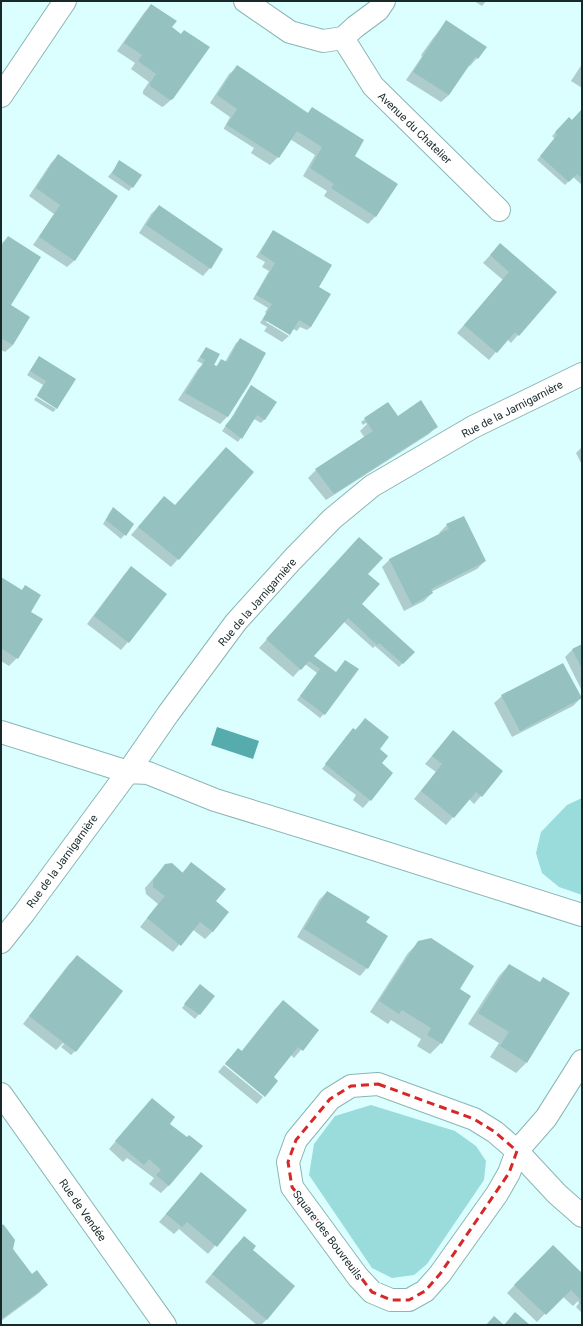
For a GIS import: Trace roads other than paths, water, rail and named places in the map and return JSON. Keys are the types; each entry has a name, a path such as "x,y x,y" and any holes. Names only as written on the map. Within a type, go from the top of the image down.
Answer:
{"street":[{"path":"1,96 65,1"},
{"path":"245,1 290,32 323,41 343,38 355,26 378,10 384,1"},
{"name":"Avenue du Chatelier","path":"343,38 373,86 499,210"},
{"name":"Rue de la Jarnigarnière","path":"1,942 128,772 168,714 236,622 292,560 332,519 372,486 473,428 582,374"},
{"path":"1,732 128,772 148,773 215,800 582,915"},
{"path":"517,1151 546,1118 582,1061"},
{"name":"Square des Bouvreuils","path":"517,1151 509,1173 497,1194 440,1274 424,1291 409,1300 391,1300 372,1292 358,1277 292,1187 288,1162 296,1140 330,1098 351,1086 378,1084 474,1119 495,1132 517,1151 557,1194 582,1216"},
{"name":"Rue de Vendée","path":"1,1094 165,1325"}]}
